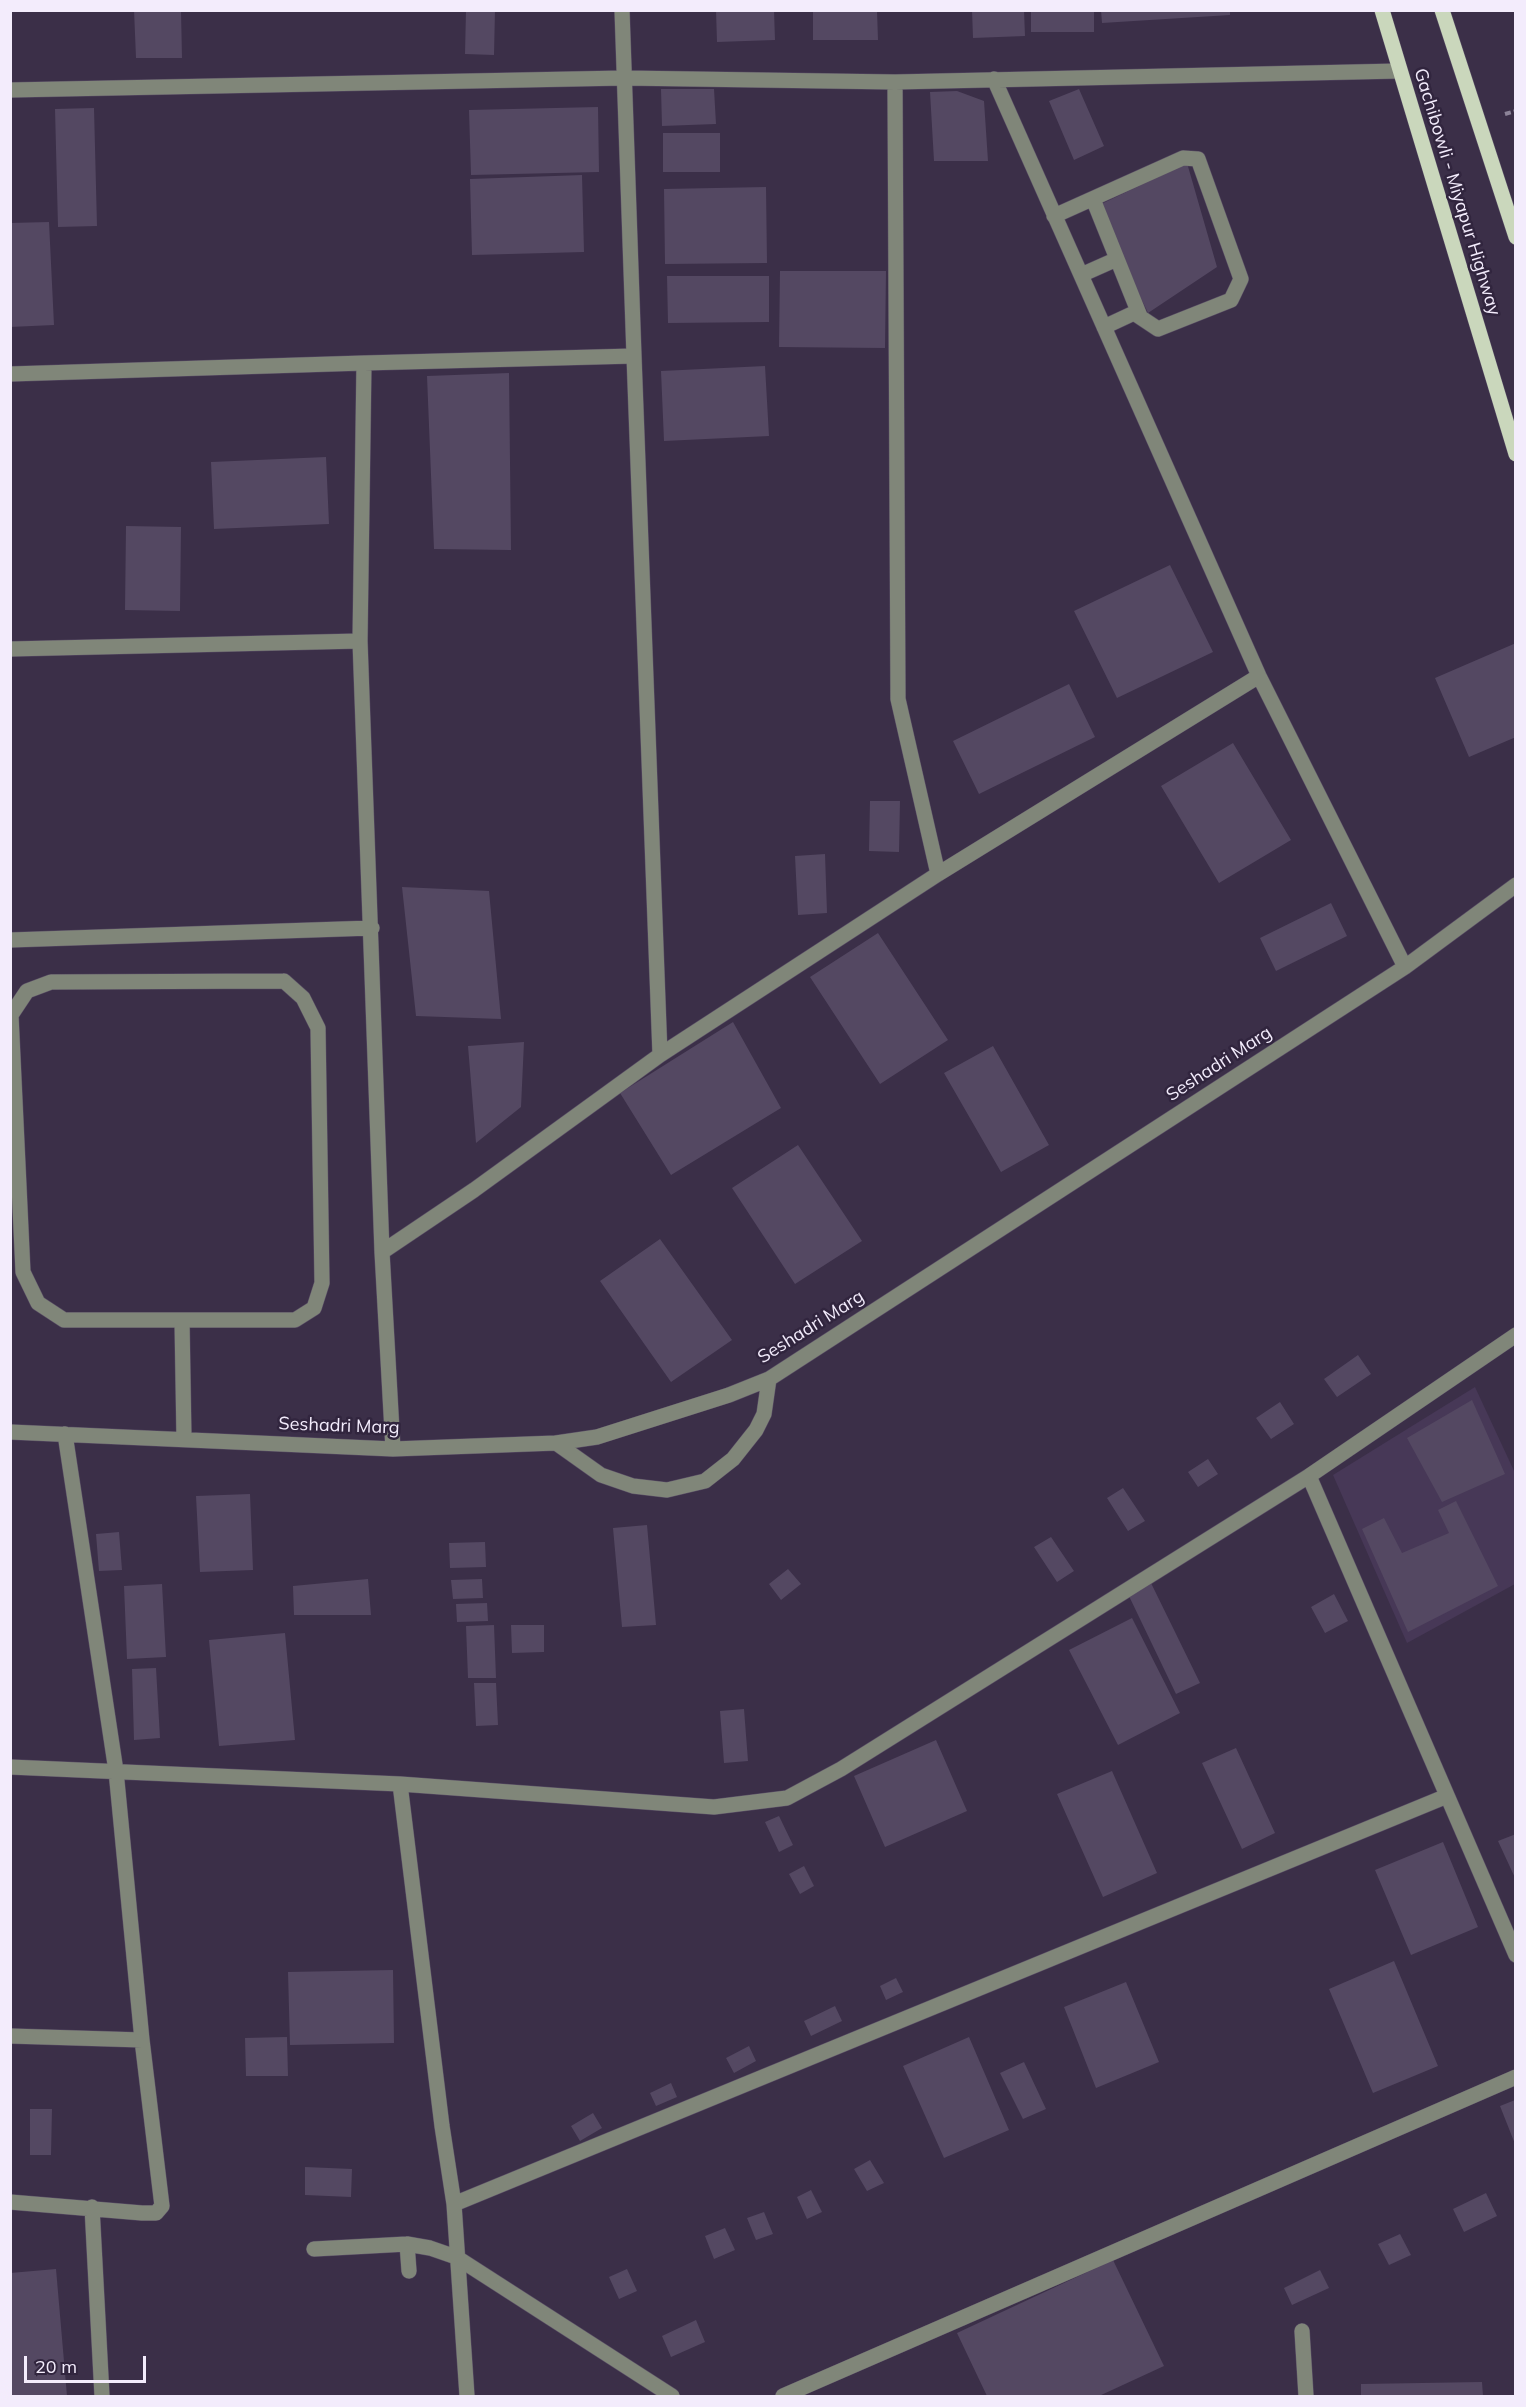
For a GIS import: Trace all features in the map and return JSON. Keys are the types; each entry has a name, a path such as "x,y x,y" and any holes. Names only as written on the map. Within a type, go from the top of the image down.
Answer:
{"main road":[{"name":"Gachibowli - Miyapur Highway","path":"1382,10 1515,454"},
{"path":"1442,10 1510,202 1515,237"}],"street":[{"path":"622,10 660,1055"},
{"path":"10,90 624,78 895,82 1399,70"},
{"path":"994,79 1259,676 1405,967"},
{"path":"895,82 898,699 938,874"},
{"path":"1054,216 1183,158 1198,159 1241,279 1231,300 1158,329 1134,312 1104,327"},
{"path":"1093,199 1140,316"},
{"path":"1081,275 1117,259"},
{"path":"10,374 634,356"},
{"path":"364,363 360,640 382,1252 393,1449"},
{"path":"10,649 360,640"},
{"path":"382,1252 474,1190 660,1055 938,874 1259,676"},
{"name":"Seshadri Marg","path":"10,1432 393,1449 556,1443 597,1437 729,1395 769,1379 1405,967 1515,885"},
{"path":"10,940 372,928"},
{"path":"284,981 303,998 318,1028 322,1282 314,1308 295,1320 182,1320 64,1320 38,1303 23,1272 11,1015 27,991 51,982 284,981"},
{"path":"182,1320 184,1439"},
{"path":"10,1767 400,1784 714,1807 787,1798 841,1768 1309,1476 1515,1335"},
{"path":"556,1443 601,1475 633,1486 667,1490 705,1481 733,1459 756,1430 764,1414 769,1379"},
{"path":"10,2202 156,2213 162,2206 142,2040 116,1771 65,1434"},
{"path":"1309,1476 1515,1955"},
{"path":"400,1784 442,2126 454,2204 467,2397"},
{"path":"454,2204 1447,1796"},
{"path":"10,2036 142,2040"},
{"path":"783,2397 1515,2077"},
{"path":"92,2207 102,2397"},
{"path":"407,2244 409,2271"},
{"path":"314,2249 407,2244 430,2248 456,2257 672,2397"},
{"path":"1302,2331 1306,2397"}],"shaded area":[{"path":"1475,1387 1515,1473 1515,1584 1407,1643 1333,1475"}],"building":[{"path":"134,10 181,10 182,58 136,58"},
{"path":"466,10 495,10 494,55 465,54"},
{"path":"716,10 774,10 775,40 717,42"},
{"path":"813,10 877,10 878,40 813,40"},
{"path":"972,10 1024,10 1025,36 973,38"},
{"path":"1031,10 1094,10 1094,32 1031,32"},
{"path":"1101,10 1230,10 1230,15 1102,23"},
{"path":"661,89 714,89 716,124 662,126"},
{"path":"1079,89 1104,146 1074,160 1049,101"},
{"path":"957,91 984,101 988,161 934,161 930,92"},
{"path":"598,107 599,172 471,175 469,110"},
{"path":"94,108 97,226 58,227 55,109"},
{"path":"663,133 720,133 720,172 663,172"},
{"path":"1187,163 1217,267 1148,313 1097,206"},
{"path":"582,175 584,252 472,255 470,179"},
{"path":"766,187 767,263 665,264 664,189"},
{"path":"49,222 54,325 10,327 10,223"},
{"path":"780,271 886,271 885,348 779,347"},
{"path":"667,276 769,276 769,322 668,323"},
{"path":"765,366 769,436 664,441 661,371"},
{"path":"509,373 511,550 434,549 427,376"},
{"path":"326,457 329,524 214,529 211,462"},
{"path":"126,526 181,527 180,611 125,610"},
{"path":"1170,565 1213,652 1117,698 1074,611"},
{"path":"1516,643 1516,737 1469,757 1435,678"},
{"path":"1069,684 1095,737 979,794 953,741"},
{"path":"1233,743 1291,840 1219,883 1161,786"},
{"path":"870,801 900,801 899,852 869,851"},
{"path":"825,854 827,913 798,915 795,856"},
{"path":"402,887 489,891 501,1019 416,1016"},
{"path":"1331,903 1347,936 1276,971 1260,938"},
{"path":"878,933 948,1040 880,1084 810,977"},
{"path":"733,1022 781,1108 671,1175 620,1093"},
{"path":"524,1042 521,1107 476,1143 468,1046"},
{"path":"993,1046 1049,1145 1001,1172 944,1073"},
{"path":"798,1145 862,1241 795,1284 732,1188"},
{"path":"660,1239 732,1340 671,1382 600,1281"},
{"path":"1358,1355 1371,1374 1337,1397 1324,1379"},
{"path":"1472,1400 1505,1474 1442,1502 1407,1438"},
{"path":"1280,1402 1294,1424 1271,1439 1256,1418"},
{"path":"1208,1459 1218,1474 1198,1487 1188,1472"},
{"path":"1123,1488 1145,1521 1128,1531 1107,1498"},
{"path":"250,1494 253,1570 200,1572 196,1496"},
{"path":"1456,1501 1498,1586 1408,1632 1362,1529 1384,1518 1402,1553 1449,1533 1438,1510"},
{"path":"647,1525 656,1625 622,1627 613,1528"},
{"path":"119,1532 122,1570 99,1571 96,1534"},
{"path":"1051,1537 1074,1571 1057,1582 1034,1547"},
{"path":"485,1542 486,1567 450,1568 449,1543"},
{"path":"788,1569 801,1584 781,1600 769,1584"},
{"path":"368,1579 371,1615 294,1615 293,1586"},
{"path":"482,1579 483,1598 453,1599 451,1580"},
{"path":"1151,1583 1200,1683 1176,1694 1128,1594"},
{"path":"162,1584 166,1657 127,1659 124,1586"},
{"path":"1334,1594 1348,1621 1325,1633 1311,1607"},
{"path":"487,1603 488,1621 457,1622 456,1604"},
{"path":"1132,1618 1180,1713 1118,1745 1069,1650"},
{"path":"494,1625 496,1678 468,1678 466,1626"},
{"path":"511,1625 544,1625 544,1652 512,1653"},
{"path":"285,1633 295,1740 219,1746 209,1640"},
{"path":"156,1668 160,1738 134,1740 132,1669"},
{"path":"474,1683 496,1683 498,1725 476,1726"},
{"path":"744,1709 748,1761 724,1763 720,1711"},
{"path":"936,1740 967,1811 885,1847 854,1776"},
{"path":"1236,1748 1275,1833 1242,1849 1202,1763"},
{"path":"1112,1771 1157,1873 1103,1897 1057,1794"},
{"path":"779,1816 793,1845 779,1852 765,1822"},
{"path":"1516,1834 1516,1880 1498,1841"},
{"path":"1443,1842 1478,1927 1411,1955 1375,1870"},
{"path":"804,1866 814,1886 800,1894 789,1874"},
{"path":"1394,1961 1438,2066 1373,2093 1329,1989"},
{"path":"393,1970 394,2043 290,2045 288,1972"},
{"path":"896,1978 903,1992 886,2000 880,1986"},
{"path":"1126,1982 1159,2062 1096,2088 1064,2007"},
{"path":"835,2006 842,2021 811,2036 804,2021"},
{"path":"287,2037 288,2076 246,2076 245,2038"},
{"path":"969,2037 1009,2130 944,2158 903,2066"},
{"path":"749,2046 756,2061 734,2073 726,2058"},
{"path":"1024,2062 1046,2109 1023,2119 1000,2073"},
{"path":"671,2083 677,2097 656,2106 650,2093"},
{"path":"1515,2100 1515,2144 1500,2106"},
{"path":"30,2109 52,2109 51,2155 30,2155"},
{"path":"593,2113 602,2128 580,2141 571,2126"},
{"path":"870,2160 884,2183 867,2191 854,2169"},
{"path":"305,2167 352,2169 351,2197 305,2195"},
{"path":"811,2190 822,2212 807,2219 797,2197"},
{"path":"1486,2193 1497,2216 1464,2232 1453,2209"},
{"path":"764,2212 773,2234 756,2240 747,2218"},
{"path":"725,2228 735,2250 714,2259 705,2236"},
{"path":"1400,2234 1411,2255 1389,2265 1378,2244"},
{"path":"1113,2260 1164,2366 1099,2396 987,2396 957,2333"},
{"path":"56,2269 67,2396 10,2396 10,2273"},
{"path":"627,2269 637,2291 619,2299 609,2277"},
{"path":"1320,2270 1329,2288 1292,2305 1284,2288"},
{"path":"696,2320 705,2342 671,2357 662,2336"},
{"path":"1482,2382 1483,2396 1361,2396 1361,2384"}]}
